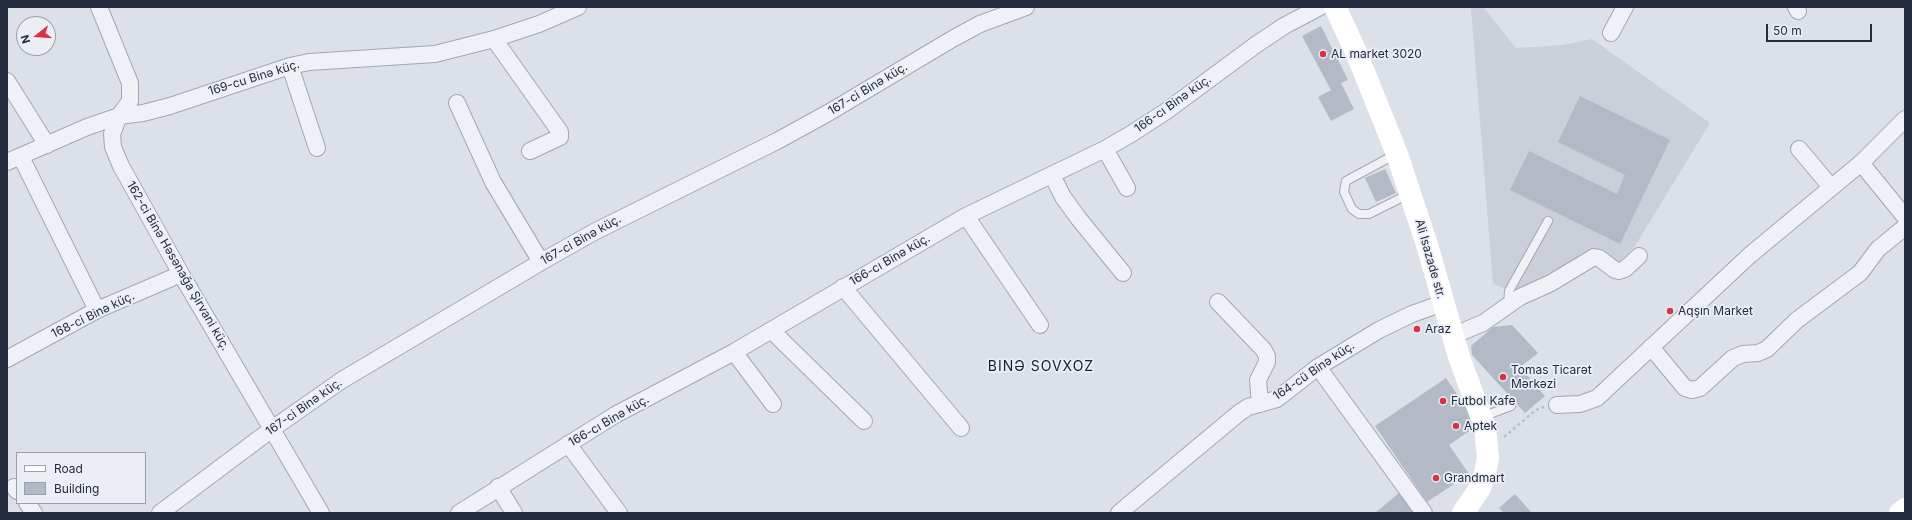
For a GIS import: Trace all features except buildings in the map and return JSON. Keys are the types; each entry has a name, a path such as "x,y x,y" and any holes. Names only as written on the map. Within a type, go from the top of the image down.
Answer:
{"street":[{"name":"167-ci Binə küç.","path":"160,513 272,429 342,380 540,262 594,232 822,116 980,24 1026,7"},
{"name":"166-cı Binə küç.","path":"459,513 615,415 734,352 966,216 1105,149 1165,112 1262,40 1320,7"},
{"name":"Ali Isazade str.","path":"1334,7 1376,99 1397,154 1411,193 1452,336 1482,417 1488,450 1485,473 1480,488 1463,513"},
{"path":"1611,33 1625,7"},
{"name":"162-ci Binə Həsənağa Şirvani küç.","path":"103,9 130,84 130,101 119,116 112,134 116,154 121,166 181,274 321,513"},
{"name":"169-cu Binə küç.","path":"14,160 87,127 119,116 143,113 170,106 290,66 309,62 435,54 494,39 567,9"},
{"path":"494,39 560,132 560,137 530,151"},
{"path":"290,66 317,148"},
{"path":"7,81 47,145"},
{"path":"457,103 493,182 540,262"},
{"path":"1557,405 1580,404 1597,398 1764,243 1861,162 1905,119"},
{"path":"1105,149 1126,188"},
{"path":"1799,149 1832,187"},
{"path":"14,160 97,310"},
{"path":"1861,162 1905,217"},
{"path":"1052,175 1063,197 1123,273"},
{"path":"966,216 1040,325"},
{"path":"1651,347 1686,388 1692,390 1700,388 1733,358 1743,354 1758,353 1766,349 1796,320 1860,273 1878,249 1905,227"},
{"path":"1452,336 1483,323 1508,306 1557,280 1594,257 1599,258 1615,270 1619,271 1625,269 1639,256"},
{"name":"168-ci Binə küç.","path":"7,359 97,310 181,274"},
{"path":"843,287 961,428"},
{"path":"1218,302 1263,349 1267,356 1267,362 1258,380 1260,404"},
{"name":"164-cü Binə küç.","path":"1119,513 1239,413 1277,399 1318,367 1379,330 1412,314 1443,303"},
{"path":"772,330 864,421"},
{"path":"734,352 773,404"},
{"path":"1318,367 1424,513"},
{"path":"568,444 619,513"},
{"path":"498,488 514,513"},
{"path":"27,504 34,513"},
{"path":"1900,513 1905,509"}],"lane":[{"path":"1397,154 1346,181 1344,192 1352,209 1359,214 1369,214 1411,193"},
{"path":"1508,306 1509,291 1548,221"},
{"path":"1482,417 1510,406"}],"path":[{"path":"1488,450 1536,410 1549,405 1557,405"}],"shaded area":[{"path":"1483,7 1516,48 1564,45 1592,39 1710,123 1635,246 1616,265 1595,249 1548,276 1516,292 1493,284 1471,8"}],"place":[{"name":"AL market 3020","path":"1323,54"},
{"name":"Aqşın Market","path":"1670,311"},
{"name":"Araz","path":"1417,329"},
{"name":"Tomas Ticarət Mərkəzi","path":"1503,377"},
{"name":"Futbol Kafe","path":"1443,401"},
{"name":"Aptek","path":"1456,426"},
{"name":"Grandmart","path":"1436,478"}],"district":[{"name":"BINƏ SOVXOZ","path":"1041,367"}]}
